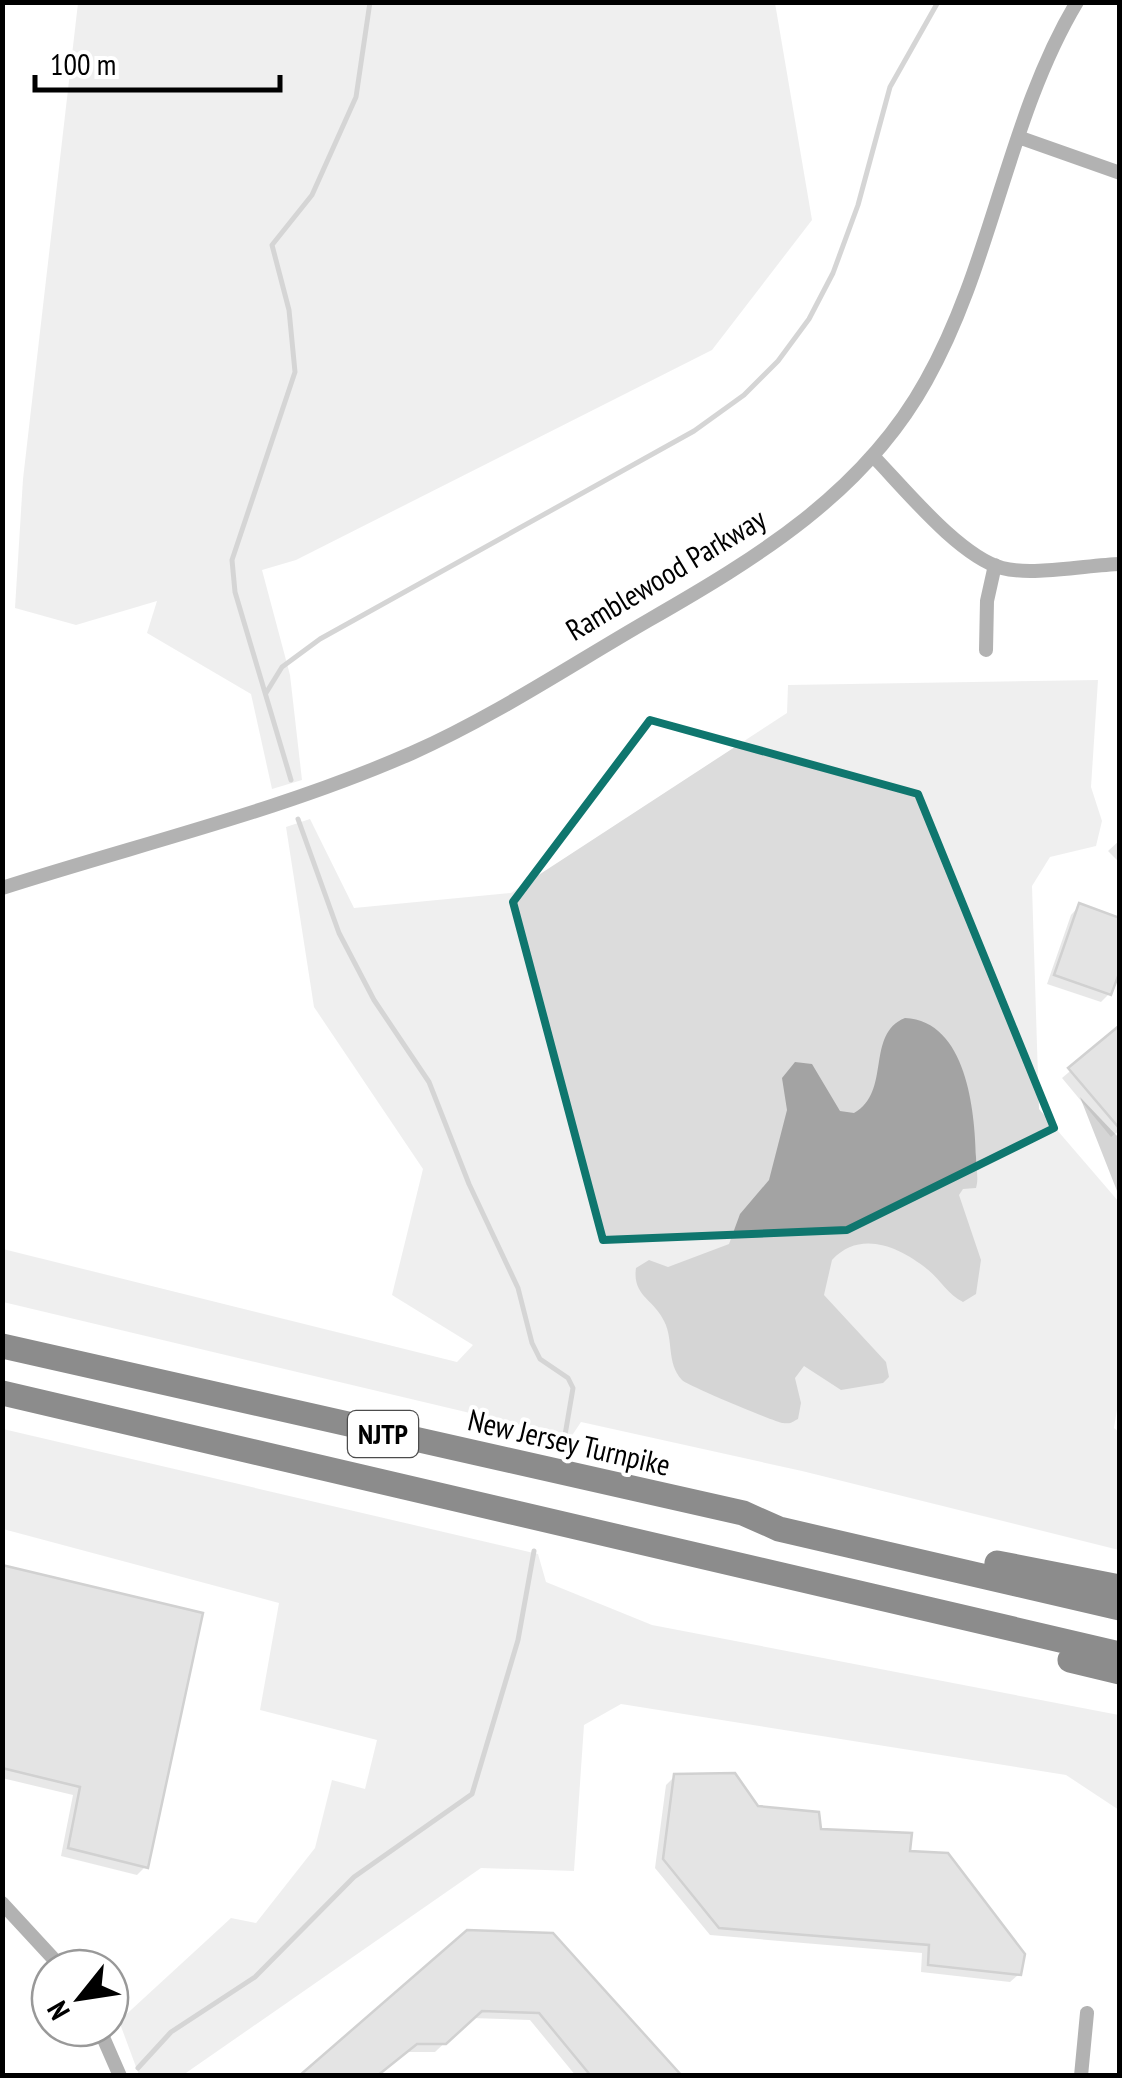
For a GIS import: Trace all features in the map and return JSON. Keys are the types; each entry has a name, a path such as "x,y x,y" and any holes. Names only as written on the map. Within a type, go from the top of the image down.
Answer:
{"highway":[{"name":"New Jersey Turnpike","path":"2,1346 743,1514 779,1530 1120,1608"},
{"name":"NJTP","path":"2,1393 1120,1654"},
{"path":"743,1514 778,1516 1120,1588"},
{"path":"866,1594 1020,1648 1120,1672"}],"street":[{"name":"Ramblewood Parkway","path":"2,888 276,804 445,738 757,556 840,492 908,412 942,351 1051,53 1078,2"},
{"path":"1021,138 1120,174"},
{"path":"873,456 954,536 995,565 1018,570 1120,564"},
{"path":"986,650 987,601 995,565"},
{"path":"2,1903 44,1948"},
{"path":"1082,2076 1086,2013"},
{"path":"107,2048 120,2076"}],"highlighted area":[{"path":"650,720 918,794 1054,1128 847,1230 603,1240 513,902"}],"shaded area":[{"path":"78,3 775,3 812,220 712,350 296,560 262,570 290,675 302,780 272,789 251,694 147,633 157,601 76,625 15,608 23,479"},
{"path":"1098,680 1091,787 1102,821 1096,846 1050,857 1032,886 1039,1109 1119,1202 1120,1391 1114,1428 1120,1433 1119,1550 802,1471 581,1422 571,1437 3,1302 3,1249 457,1362 473,1345 392,1295 423,1169 314,1007 286,827 310,819 354,908 511,893 787,713 788,685"},
{"path":"905,1018 926,1023 942,1035 954,1051 969,1094 977,1181 976,1188 963,1189 959,1195 981,1260 976,1294 963,1302 904,1254 879,1245 855,1246 832,1260 824,1295 886,1362 889,1377 883,1383 841,1390 804,1366 795,1378 801,1403 798,1419 788,1423 682,1380 674,1366 664,1321 640,1291 636,1268 649,1260 668,1267 729,1244 740,1214 769,1180 787,1110 782,1078 795,1062 812,1064 840,1111 854,1113 872,1092 886,1037"},
{"path":"1080,1097 1119,1138 1119,1196"},
{"path":"3,1429 538,1554 546,1582 652,1625 1119,1715 1119,1810 1066,1775 621,1704 584,1725 574,1871 481,1868 183,2075 139,2075 129,2048 130,2011 231,1918 256,1923 315,1848 332,1780 365,1789 377,1740 260,1710 279,1603 3,1529"}],"building":[{"path":"1079,903 1120,918 1120,971 1111,995 1054,975"},
{"path":"1120,1025 1120,1129 1068,1068"},
{"path":"2,1565 203,1613 148,1868 68,1848 80,1787 2,1768"},
{"path":"735,1773 758,1806 819,1812 821,1829 912,1833 910,1851 948,1853 1025,1954 1021,1975 928,1965 929,1945 719,1928 663,1859 674,1774"},
{"path":"467,1930 553,1933 682,2076 591,2076 539,2013 482,2011 446,2044 417,2044 377,2076 299,2076"}],"waterway":[{"path":"291,780 235,592 232,560 295,372 289,310 272,245 312,195 356,97 370,2"},
{"path":"266,693 282,667 320,639 694,431 744,395 778,361 809,319 833,273 858,205 890,87 938,2"},
{"path":"298,819 339,933 374,1000 429,1082 469,1184 518,1288 532,1343 540,1359 568,1378 573,1388 564,1441"},
{"path":"138,2068 171,2032 255,1977 354,1877 472,1794 518,1640 534,1551"}]}
